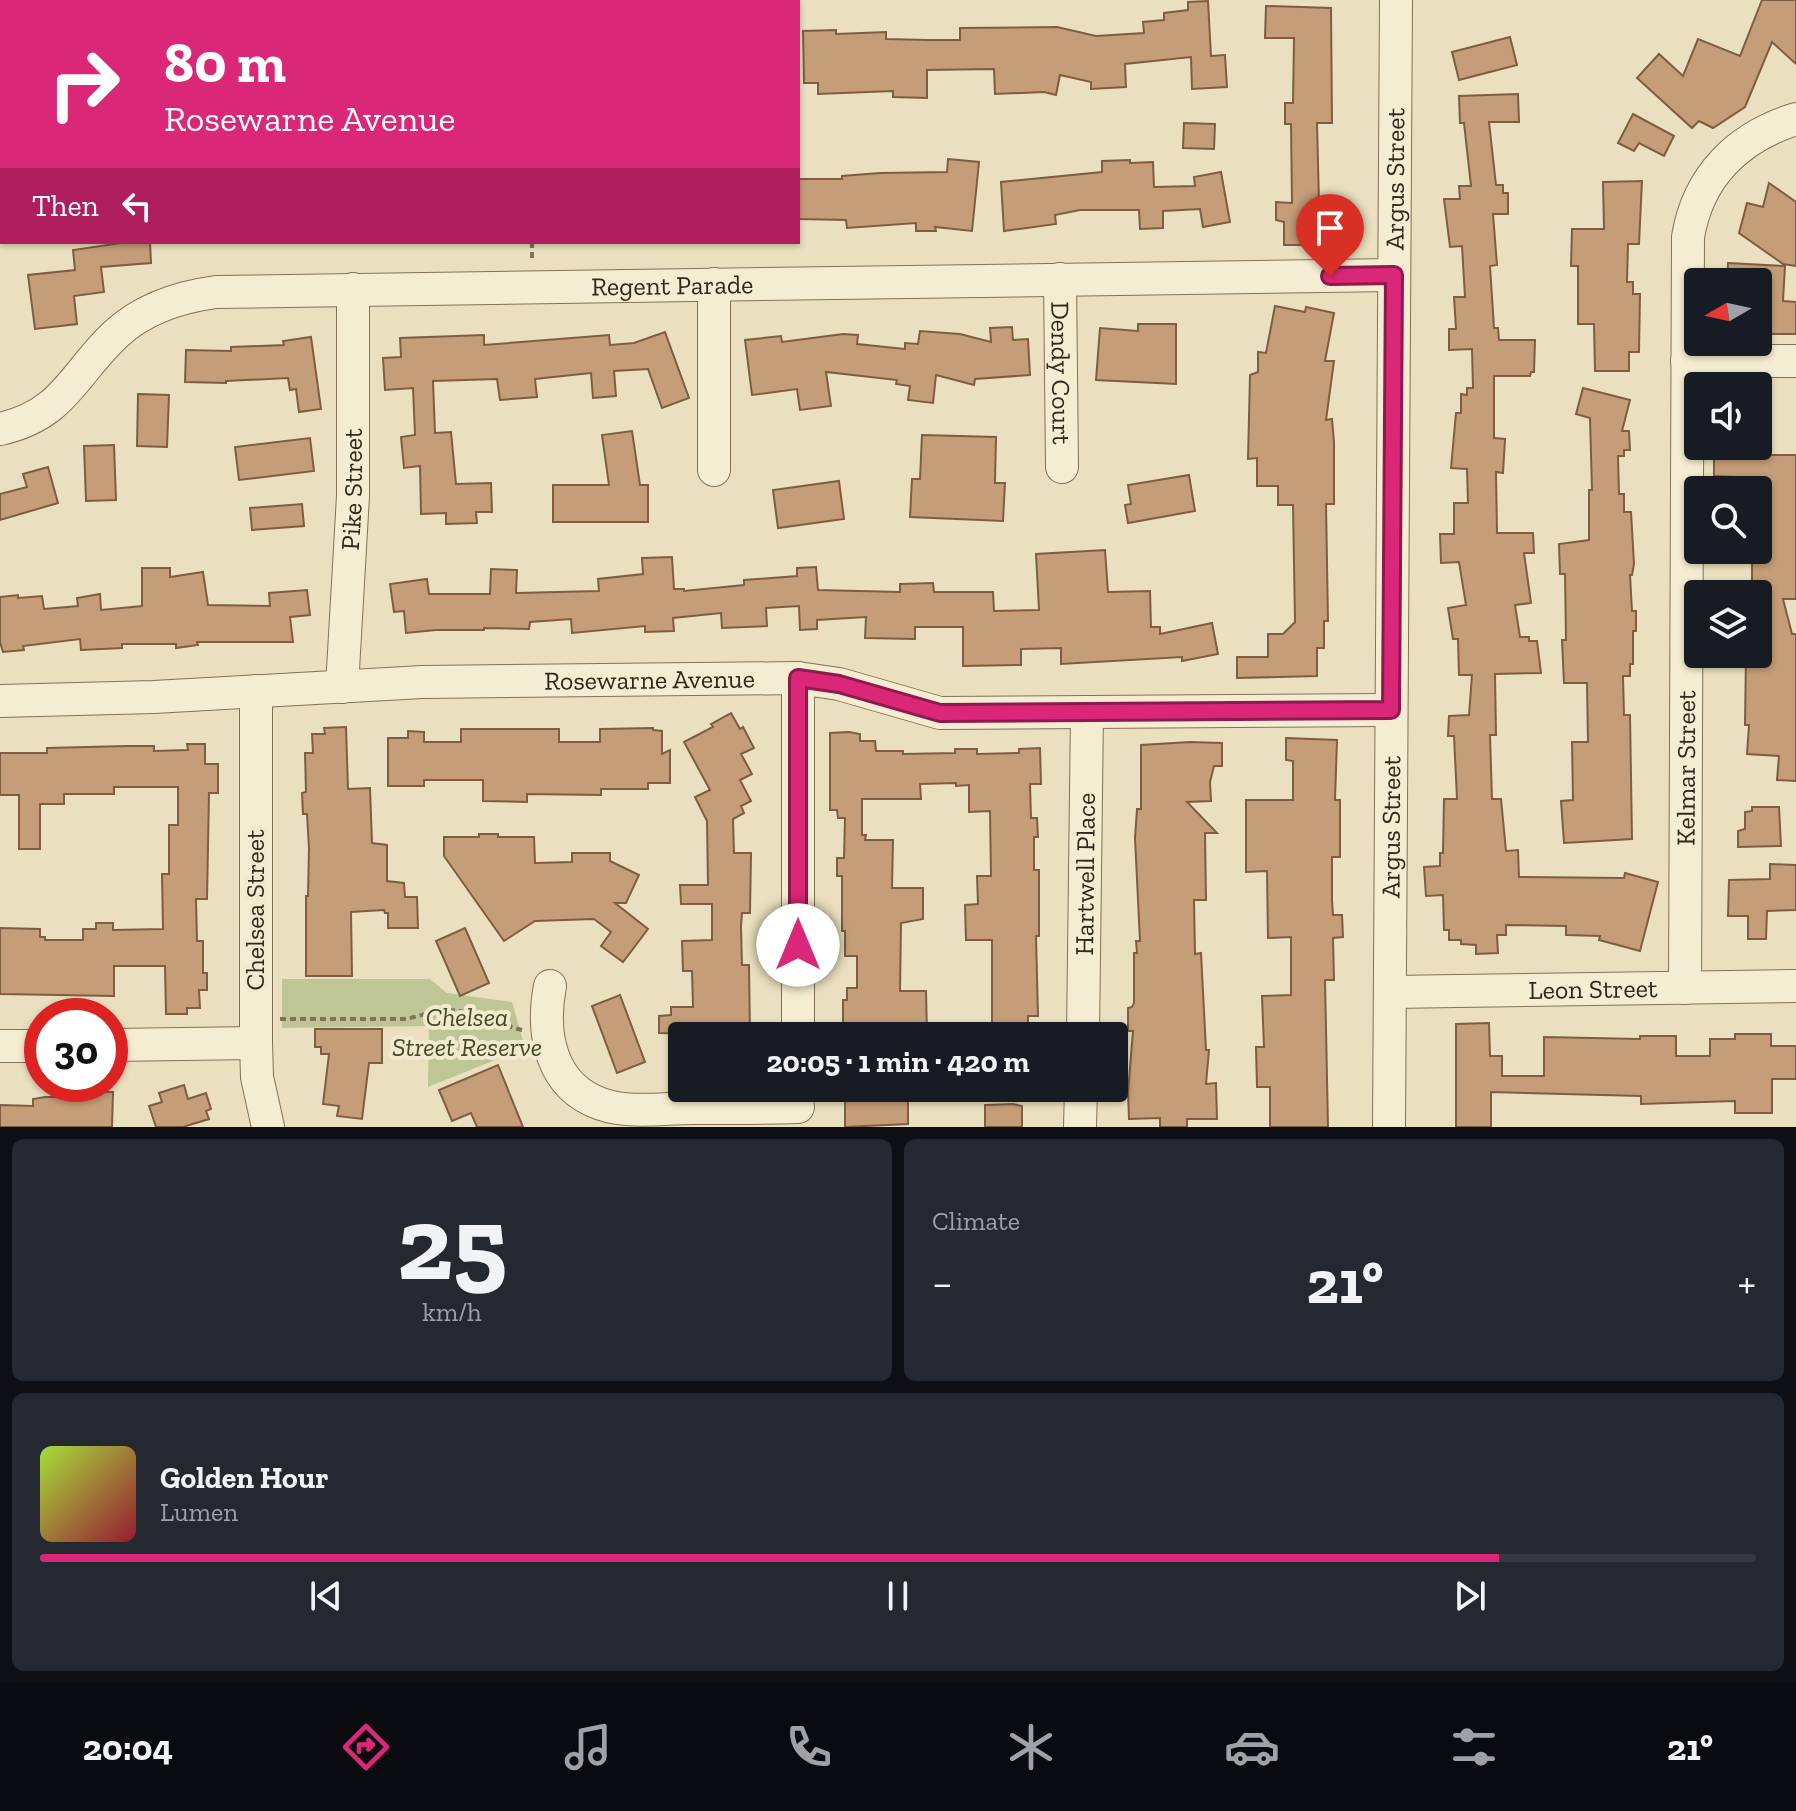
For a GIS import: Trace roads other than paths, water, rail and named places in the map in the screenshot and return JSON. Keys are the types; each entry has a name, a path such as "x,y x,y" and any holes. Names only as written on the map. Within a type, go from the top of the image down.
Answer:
{"street":[{"name":"Argus Street","path":"1389,1127 1396,0"},
{"name":"Kelmar Street","path":"1685,988 1688,237 1701,192 1713,172 1731,153 1778,125 1796,119"},
{"name":"Regent Parade","path":"0,429 34,418 50,408 118,332 136,318 175,299 216,292 1394,275"},
{"name":"Dendy Court","path":"1060,279 1062,467"},
{"path":"714,284 714,470"},
{"name":"Pike Street","path":"342,687 353,496 353,289"},
{"path":"1687,361 1796,361"},
{"path":"798,678 798,1022"},
{"name":"Rosewarne Avenue","path":"0,701 154,697 437,682 798,678 839,684 940,713 1391,710"},
{"name":"Chelsea Street","path":"256,691 257,1077 268,1127"},
{"name":"Hartwell Place","path":"1083,1022 1087,712"},
{"path":"550,986 545,1024 552,1055 572,1086 600,1104 634,1109 798,1107"},
{"name":"Leon Street","path":"1391,992 1796,986"},
{"path":"128,1043 256,1032"},
{"path":"0,1046 24,1046"},
{"path":"1080,1127 1081,1102"}],"park label":[{"name":"Chelsea Street Reserve","path":"467,1032"}]}
